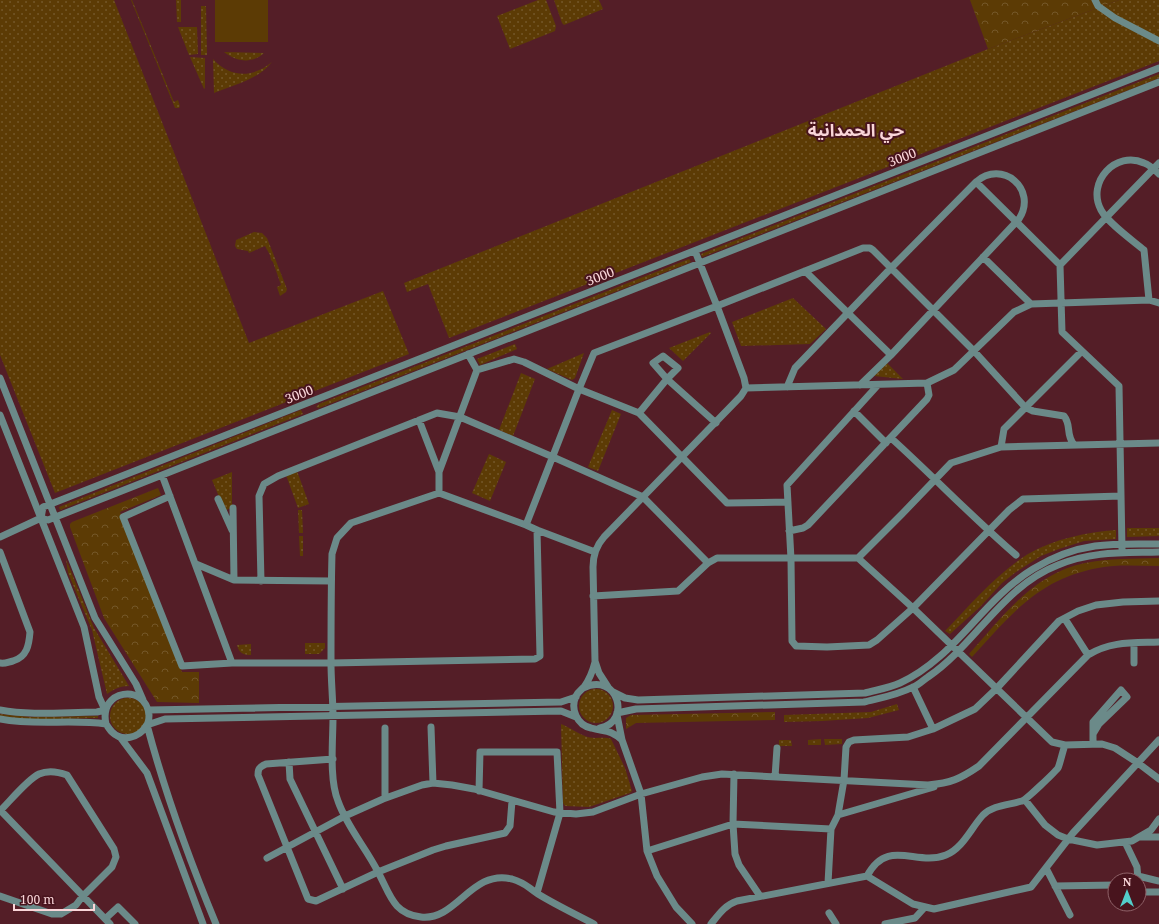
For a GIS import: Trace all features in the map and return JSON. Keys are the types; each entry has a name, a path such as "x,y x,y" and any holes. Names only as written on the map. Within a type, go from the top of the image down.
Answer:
{"street":[{"path":"1095,0 1098,6 1115,18 1159,41"},
{"name":"3000","path":"50,505 1159,68"},
{"name":"3000","path":"41,518 48,520 1159,82"},
{"path":"1149,300 1144,250 1106,218 1098,204 1097,194 1098,184 1106,170 1114,164 1129,160 1145,163 1156,171"},
{"path":"1060,265 1106,218 1156,171 1159,163"},
{"path":"787,387 795,368 976,182 987,175 996,174 1005,175 1016,182 1021,189 1024,202 1021,215 1016,222 891,355 860,385"},
{"path":"976,182 1060,265 1062,332 1119,386 1122,553"},
{"path":"526,524 594,353 718,306 863,248 870,248 873,250 974,351 1026,407 1033,411 1064,416 1068,421 1069,439 1074,445"},
{"path":"692,924 676,907 660,882 647,851 640,794 622,740 617,714 618,702 601,677 595,662 593,562 595,552 601,541 716,423 741,396 746,388 744,378 718,306 695,251"},
{"path":"983,257 1031,304"},
{"path":"805,271 891,355"},
{"path":"746,388 927,383 954,370 1014,312 1031,304 1149,300 1159,303"},
{"path":"1001,446 1004,429 1082,351"},
{"path":"439,493 439,472 477,370 468,354"},
{"path":"477,370 514,359 524,362 579,389 639,413 727,503 788,502"},
{"path":"0,378 95,618 136,684 149,710 147,725 140,734 130,738 120,737"},
{"path":"639,413 667,379 716,423"},
{"path":"789,531 808,526 927,399 929,395 927,383"},
{"path":"878,385 787,485 791,559 792,641 796,646 827,647 869,644 877,640 913,608 988,531 1023,498 1121,496"},
{"name":"3000","path":"306,404 311,416"},
{"path":"854,411 936,479 988,531 1016,555"},
{"path":"261,581 259,496 264,484 278,476 437,413 460,417 553,456 643,498 708,563"},
{"path":"0,415 84,627 99,697 105,710 106,724 112,732 120,737 147,773 203,924"},
{"path":"419,420 439,472"},
{"path":"858,558 950,463 1001,446 1159,443"},
{"path":"162,475 232,663"},
{"path":"594,924 537,893 526,884 511,879 498,878 488,880 476,887 447,911 435,916 423,918 410,915 399,909 390,899 378,872 337,800 333,779 331,581 332,554 337,538 351,523 439,493 526,524 537,530 595,552"},
{"path":"170,496 123,517 182,666 232,663 331,663 535,659 540,656 537,530"},
{"path":"218,499 234,533"},
{"path":"41,518 43,507 50,505"},
{"path":"234,508 234,580"},
{"path":"0,537 41,518"},
{"path":"583,688 596,684 625,698 638,700 865,693 899,683 939,658 1003,593 1017,580 1033,569 1074,551 1096,546 1159,544"},
{"path":"0,552 30,632 29,644 26,652 17,660 4,663 0,662"},
{"path":"598,729 609,725 617,714 636,708 864,702 886,697 914,687 942,668 959,652 1007,599 1038,574 1077,558 1097,554 1159,552"},
{"path":"593,596 678,591 708,563 717,558 858,558 913,608 1052,742 1065,745 1093,743 1115,748 1159,779"},
{"path":"196,564 234,580 331,581"},
{"path":"828,884 831,829 838,815 844,780 846,747 849,742 854,740 908,737 933,729 975,709 997,688 1059,622 1078,611 1096,605 1123,602 1159,601"},
{"path":"1065,618 1088,655"},
{"path":"838,815 946,784 963,777 979,766 1088,655 1099,648 1120,643 1159,642"},
{"path":"1134,643 1134,663"},
{"path":"576,717 574,703 576,697 583,688 595,662"},
{"path":"914,687 933,729"},
{"path":"1093,734 1099,724 1127,697 1121,690 1093,722 1093,734 1093,743"},
{"path":"0,710 31,713 97,712 105,710 110,702 117,696 126,693 135,695 143,700"},
{"path":"814,694 814,703"},
{"path":"149,710 560,702 576,697"},
{"path":"147,725 165,719 561,711 576,717 585,726 613,733 622,740"},
{"path":"0,719 31,722 95,722 106,724"},
{"path":"147,725 157,763 192,866 216,924"},
{"path":"431,727 433,783"},
{"path":"385,728 385,798"},
{"path":"711,924 729,904 737,901 867,876 913,904 934,909 1031,887 1068,840 1159,740"},
{"path":"867,876 877,861 893,855 931,857 946,855 953,851 988,811 1000,806 1025,800 1058,767 1065,745"},
{"path":"775,777 777,748"},
{"path":"479,791 480,752 557,752 560,813 537,893"},
{"path":"333,759 266,764 260,766 258,770 258,776 308,899 316,901 378,872 446,846 504,833 510,826 512,801"},
{"path":"289,762 290,779 314,832 343,889"},
{"path":"0,896 52,914 61,914 76,905 82,896 112,867 116,857 114,849 67,775 60,772 40,774 32,779 0,810 82,896 107,921 118,907 135,924"},
{"path":"267,858 345,816 385,798 422,785 433,783 452,785 479,791 560,813 576,814 593,812 640,794 702,776 722,774 928,785 946,784"},
{"path":"734,774 733,824 735,854 739,865 760,896"},
{"path":"1025,800 1045,825 1058,835 1068,840 1097,845 1132,841 1151,830 1158,823"},
{"path":"647,851 733,824 831,829"},
{"path":"1139,837 1159,837"},
{"path":"1125,842 1137,872"},
{"path":"1046,868 1070,915"},
{"path":"1147,879 1159,881"},
{"path":"1055,886 1107,885"},
{"path":"1147,892 1159,892"},
{"path":"885,924 916,918 925,907"},
{"path":"829,913 836,924"}],"green space":[{"path":"0,0 114,0 249,343 383,291 409,354 55,493 0,355"},
{"path":"131,0 174,102 178,100 180,106 179,108 175,108"},
{"path":"176,0 181,0 181,22 177,22"},
{"path":"215,0 268,0 268,42 215,42"},
{"path":"538,0 546,0 556,26 555,31 510,49 497,16"},
{"path":"554,0 599,0 603,9 564,25"},
{"path":"970,0 1119,0 988,49"},
{"path":"1119,0 1159,0 1159,61 449,338 428,284 407,292 404,283 988,49"},
{"path":"201,6 206,6 207,55 201,55"},
{"path":"178,27 197,27 198,54 189,55"},
{"path":"224,52 264,53 255,59 239,60"},
{"path":"190,57 205,58 204,89"},
{"path":"213,59 227,70 242,74 257,71 272,62 267,68 253,77 214,93"},
{"path":"1159,74 1159,78 702,257 701,254"},
{"path":"254,232 262,233 267,238 287,289 286,292 280,296 277,287 281,285 273,262 265,246 249,253 248,251 237,249 235,246 236,240"},
{"path":"689,259 691,262 319,408 316,407 319,404"},
{"path":"793,298 826,329 810,344 741,346 732,322"},
{"path":"710,332 711,333 683,361 669,348"},
{"path":"515,344 517,349 480,365 477,359"},
{"path":"584,353 575,378 572,380 547,369"},
{"path":"887,363 903,379 874,376"},
{"path":"521,373 535,379 513,436 499,430"},
{"path":"301,410 303,414 60,510 59,507"},
{"path":"612,410 621,414 598,471 588,467"},
{"path":"489,454 506,462 490,501 472,493"},
{"path":"297,471 309,504 298,508 286,475"},
{"path":"232,472 232,507 225,511 212,480"},
{"path":"158,488 161,495 120,512 182,672 199,672 199,703 157,702 104,618 70,527 72,522"},
{"path":"298,510 302,510 303,533 299,533"},
{"path":"1127,528 1159,528 1159,536 1127,537"},
{"path":"1116,530 1116,539 1084,541 1041,556 1002,583 980,607 950,634 945,631 995,580 1028,554 1049,544 1071,537 1094,532"},
{"path":"299,536 303,536 303,556 300,556"},
{"path":"1159,558 1159,566 1121,566 1098,568 1077,573 1058,581 1042,590 1013,613 972,657 969,654 1020,598 1050,576 1067,568 1094,561"},
{"path":"66,559 94,628 129,686 117,688 107,694 92,630 68,573"},
{"path":"305,643 325,643 325,648 319,654 305,654"},
{"path":"251,644 251,655 242,653 237,645"},
{"path":"596,689 602,690 608,694 612,700 612,712 608,718 602,722 596,723 590,722 584,718 580,712 579,706 580,700 584,694 590,690"},
{"path":"128,698 138,701 143,706 146,716 143,726 138,731 128,734 118,731 113,726 110,716 113,706 118,701"},
{"path":"897,704 899,710 868,718 784,722 784,715 871,712"},
{"path":"775,712 775,720 636,723 626,729 626,718 631,715"},
{"path":"0,714 31,717 98,716 98,718 24,719 0,716"},
{"path":"561,724 588,737 611,739 625,768 632,791 589,807 565,806 563,803"},
{"path":"821,739 821,745 808,745 808,740"},
{"path":"824,739 842,739 842,744 825,745"},
{"path":"779,740 791,740 792,746 779,746"}],"district":[{"name":"حي الحمدانية","path":"856,129"}]}
